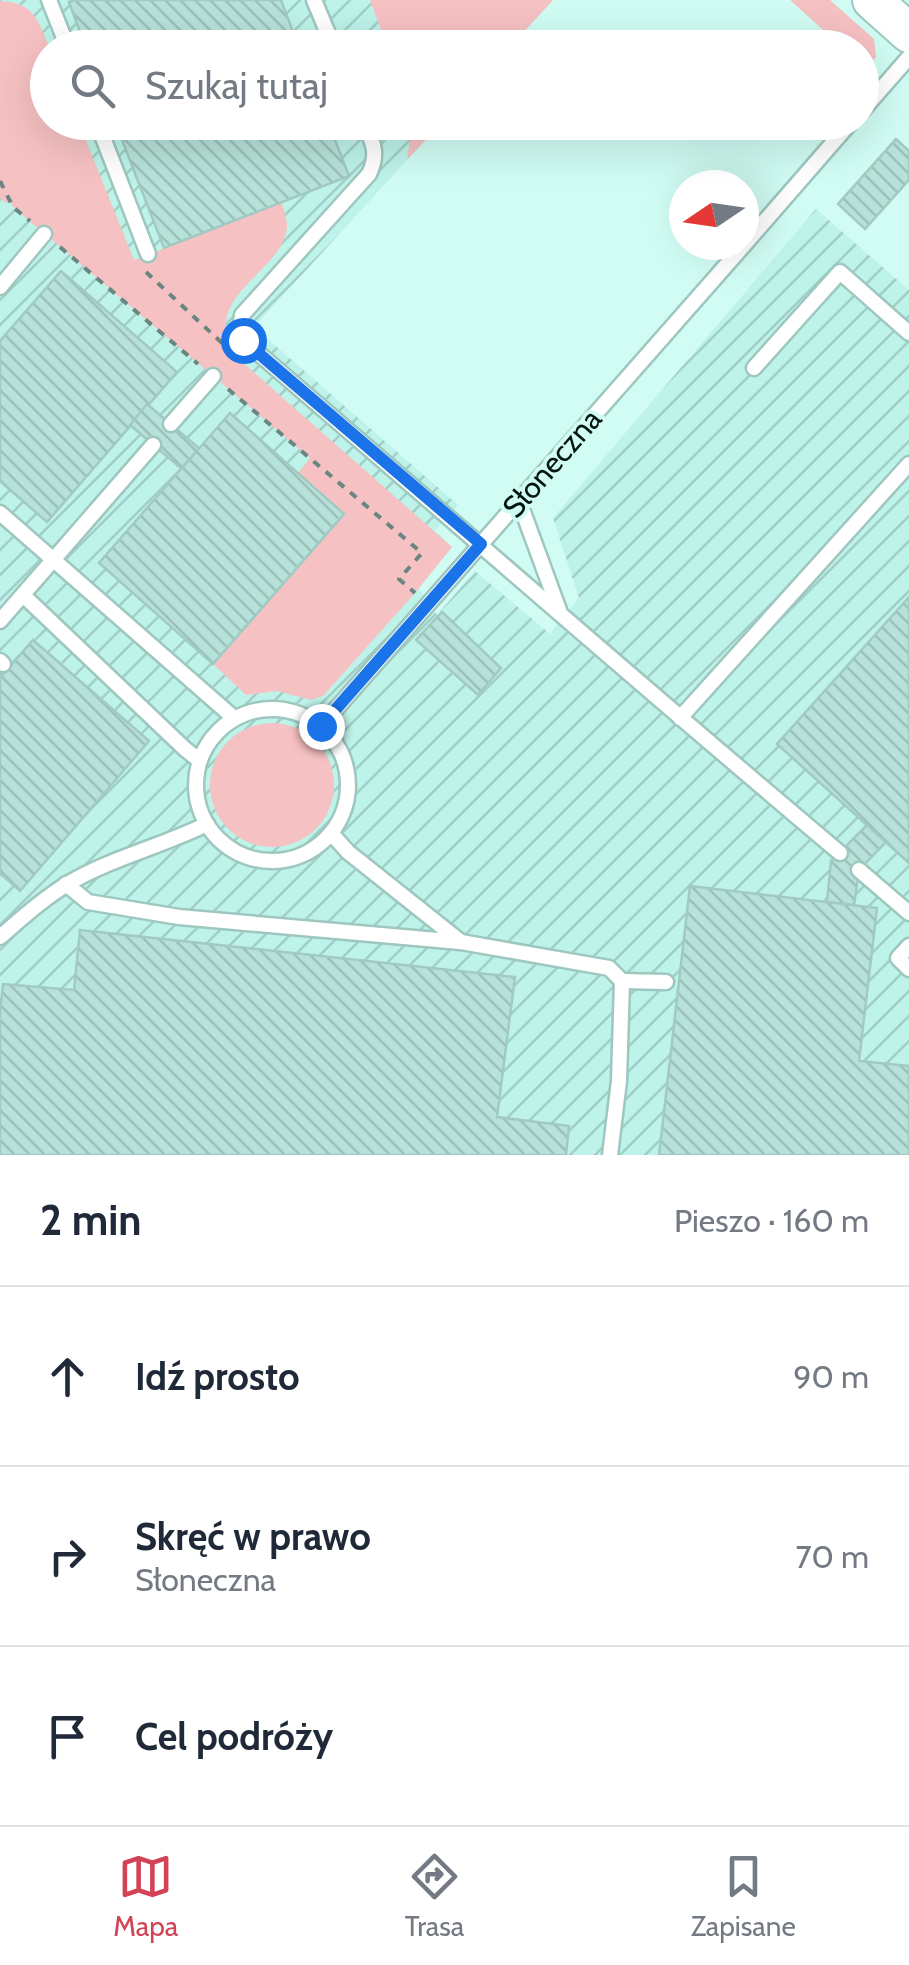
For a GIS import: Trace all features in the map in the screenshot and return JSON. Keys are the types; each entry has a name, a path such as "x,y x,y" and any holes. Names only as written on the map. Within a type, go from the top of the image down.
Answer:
{"street":[{"path":"872,0 909,33"}],"lane":[{"path":"50,0 61,30"},
{"path":"314,0 326,30"},
{"path":"879,91 909,57"},
{"path":"104,140 148,254"},
{"path":"371,140 375,161 369,174 242,315 243,340 840,854"},
{"name":"Słoneczna","path":"759,228 836,140"},
{"path":"0,287 44,234"},
{"name":"Słoneczna","path":"321,726 731,260"},
{"path":"754,368 840,272 909,333"},
{"path":"171,424 213,376"},
{"path":"0,622 154,444"},
{"path":"680,718 909,464"},
{"path":"519,501 559,611"},
{"path":"0,514 234,718"},
{"path":"22,596 199,760"},
{"path":"270,708 306,716 321,726 336,742 349,782 346,804 331,833 308,853 289,860 267,862 228,848 207,824 196,794 199,760 214,735 234,718 270,708"},
{"path":"0,935 66,884 207,824"},
{"path":"331,833 348,852 461,942"},
{"path":"859,870 909,913"},
{"path":"66,884 88,902 179,917 461,942 610,968 622,981 619,1081 610,1155"},
{"path":"909,946 898,958 909,969"},
{"path":"622,981 666,982"}],"shaded area":[{"path":"0,0 553,0 526,30 30,30 30,140 425,140 254,327 458,505 435,531 452,547 418,587 437,615 475,571 550,634 579,598 553,518 816,209 909,290 909,1155 0,1155"},
{"path":"370,0 553,0 526,30 381,30"},
{"path":"790,0 830,0 864,30 823,30"},
{"path":"0,1 28,9 42,30 30,30 30,140 86,140 134,260 282,202 287,225 284,239 230,308 226,326 232,353 452,547 323,696 311,700 277,691 246,695 213,664 344,514 298,473 310,458 10,201 6,203 0,198"},
{"path":"410,140 425,140 407,160"},
{"path":"272,723 296,728 316,741 329,761 334,785 329,809 316,829 296,842 272,847 248,842 228,829 215,809 210,785 215,761 228,741 248,728"}],"building":[{"path":"281,0 292,30 79,30 69,2"},
{"path":"896,139 909,151 909,180 865,229 838,204"},
{"path":"122,140 335,140 349,176 164,248"},
{"path":"61,271 177,372 47,522 0,481 0,341"},
{"path":"147,404 200,449 182,469 130,425"},
{"path":"230,413 344,514 213,664 99,563"},
{"path":"909,597 909,863 777,744"},
{"path":"442,612 501,668 478,695 416,640"},
{"path":"33,640 149,741 20,891 0,873 0,678"},
{"path":"867,825 886,842 859,870 854,905 827,902 831,861"},
{"path":"690,886 877,908 859,1061 909,1066 909,1155 659,1155"},
{"path":"80,930 515,977 497,1117 569,1126 566,1155 0,1155 3,984 74,990"}],"route":[{"path":"243,340 481,544 321,726"}]}
